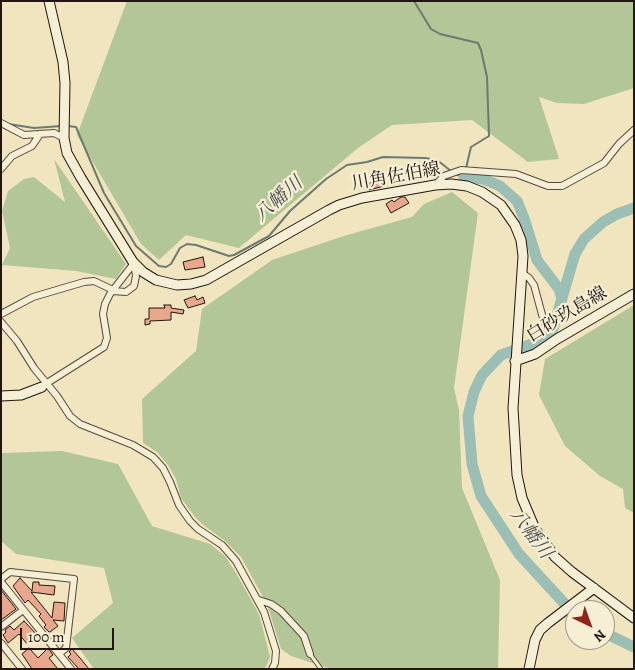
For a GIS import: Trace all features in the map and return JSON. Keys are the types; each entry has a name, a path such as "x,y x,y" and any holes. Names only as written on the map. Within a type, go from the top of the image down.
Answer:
{"main road":[{"name":"川角佐伯線","path":"49,1 63,62 65,83 64,135 67,153 134,263 149,276 162,282 184,285 199,283 339,205 362,198 435,185 459,184 475,188 501,206 511,218 521,240 523,256 513,408 519,487 526,508 541,539 555,557 590,591 634,618"},
{"name":"白砂玖島線","path":"515,360 535,354 634,294"},
{"path":"1,396 21,395 44,385"},
{"path":"529,669 537,635 544,626 590,591"}],"street":[{"path":"1,123 24,135 54,133 64,135"},
{"path":"435,185 440,178 458,170 516,174 548,186 562,186 604,163 619,144 634,130"},
{"path":"1,169 12,156 32,146 40,134"},
{"path":"44,385 104,347 107,335 104,309 107,299 134,263"},
{"path":"1,314 33,297 84,282 94,281 113,290 126,292 134,286 136,281 134,263"},
{"path":"522,273 529,278 534,286 544,322"},
{"path":"1,322 17,340 44,385 55,392 66,412 75,421 86,427 140,448 158,462 170,482 176,500 182,510 198,528 229,552 239,565 266,619 276,651 275,663 272,669"},
{"path":"59,654 66,648 74,579 10,572 1,581 23,610 71,669"},
{"path":"258,600 272,604 287,618 304,636 310,654"},
{"path":"1,627 23,610"},
{"path":"1,643 22,669"}],"lane":[{"path":"310,654 321,669"}],"green space":[{"path":"127,1 634,1 634,88 584,104 557,103 539,97 559,159 528,162 472,120 392,125 358,148 239,248 186,235 159,260 141,244 77,135"},
{"path":"54,159 126,264 116,279 76,271 2,265 10,248 2,211 8,191 24,179 34,177 65,202"},
{"path":"452,192 478,213 454,388 459,410 462,488 500,580 498,669 331,669 291,656 281,649 267,604 241,557 225,541 195,517 181,498 176,479 168,465 157,452 143,443 142,399 196,351 202,309 272,260 347,235 412,217 424,204"},
{"path":"634,305 634,513 625,508 623,489 600,476 565,446 539,395 545,359"},
{"path":"62,451 118,464 152,526 210,544 225,556 259,614 270,657 266,667 263,669 94,669 72,638 113,603 104,568 16,554 1,541 1,453"}],"building":[{"path":"375,173 383,173 384,186 369,190 367,184 376,181"},
{"path":"401,197 405,197 409,203 391,213 386,204 392,200 394,202"},
{"path":"203,257 205,267 185,270 183,262"},
{"path":"195,296 197,300 203,297 205,303 188,308 184,300"},
{"path":"164,305 171,305 171,308 184,310 183,314 171,312 171,320 150,321 150,324 145,325 145,319 149,319 149,308 165,308"},
{"path":"20,578 32,591 33,582 39,582 39,585 55,586 54,595 31,592 52,618 54,602 65,603 64,621 53,620 58,626 50,632 44,627 46,625 39,616 41,614 28,600 25,603 13,586"},
{"path":"1,590 16,609 1,620"},
{"path":"24,621 38,636 27,644 19,634 8,643 3,635 6,632 5,630 10,626 14,630"},
{"path":"29,648 38,658 48,648 53,655 49,658 58,669 32,669 22,654"},
{"path":"72,649 89,669 79,669 68,657"}],"waterway":[{"path":"414,1 431,29 440,34 478,43 481,50 487,77 489,136 471,147 464,177 455,174"},
{"name":"八幡川","path":"8,124 34,128 61,126"},
{"name":"八幡川","path":"68,126 76,127 104,193 136,246 159,266 166,267 171,264 180,248 187,244 196,245 229,256 269,236 290,211 326,179 347,165 383,157 425,158 437,160 451,171"},
{"name":"八幡川","path":"464,177 483,179 500,186 517,201 537,260 559,289 562,299"},
{"name":"八幡川","path":"565,604 519,554 481,496 472,464 468,416 474,392 482,375 501,355 532,344 552,332 575,254 584,239 603,222 617,214 634,208"},
{"name":"八幡川","path":"615,638 634,647"}]}
